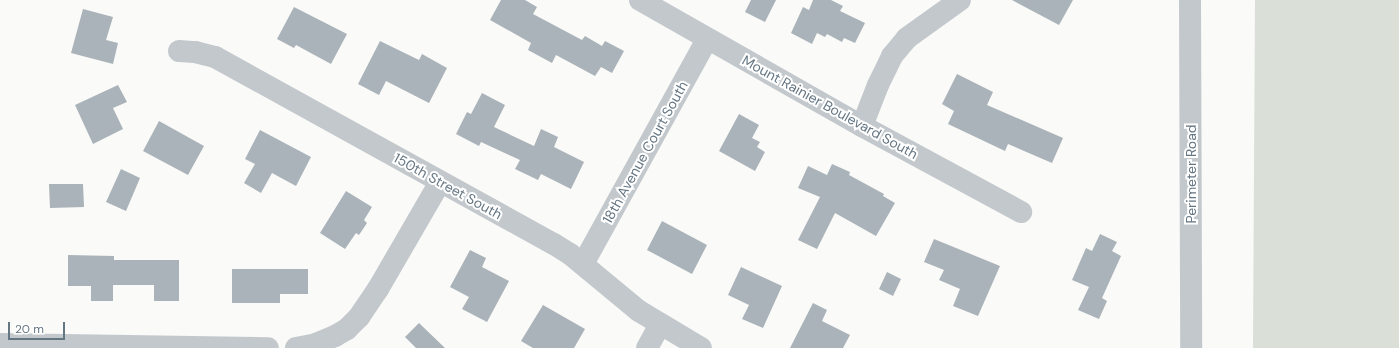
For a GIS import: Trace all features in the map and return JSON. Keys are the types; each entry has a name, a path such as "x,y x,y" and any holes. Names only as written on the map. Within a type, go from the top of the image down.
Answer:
{"street":[{"name":"Mount Rainier Boulevard South","path":"640,0 862,126 1021,212"},
{"path":"862,126 878,85 892,56 919,28 960,0"},
{"name":"Perimeter Road","path":"1190,0 1191,348"},
{"name":"18th Avenue Court South","path":"582,264 707,39"},
{"name":"150th Street South","path":"179,51 195,52 215,57 554,244 570,254 617,294 660,325 701,348"},
{"path":"296,348 316,344 335,336 347,329 359,317 378,289 440,182"},
{"path":"647,348 660,325"},
{"path":"0,344 268,348"}],"shaded area":[{"path":"1255,0 1399,0 1399,348 1253,348"}],"building":[{"path":"501,0 525,0 537,7 533,14 582,40 585,36 602,46 605,41 624,51 612,73 601,67 595,76 556,55 552,63 528,50 531,43 490,20"},
{"path":"751,0 776,0 765,22 745,12"},
{"path":"813,0 831,0 843,6 840,11 865,23 855,43 844,38 842,42 827,34 825,37 817,33 812,44 791,33 803,7 809,10"},
{"path":"1012,0 1073,0 1059,25"},
{"path":"294,7 347,34 331,64 296,45 294,48 277,39"},
{"path":"83,9 113,17 106,40 118,43 113,64 71,53"},
{"path":"380,41 419,60 422,54 447,68 429,103 386,81 379,95 358,84"},
{"path":"957,74 993,92 987,105 1063,138 1052,163 1008,144 1005,151 948,124 954,111 942,104"},
{"path":"118,85 127,102 113,108 123,129 93,144 75,105"},
{"path":"482,93 505,105 494,127 534,146 541,129 558,137 554,147 584,162 571,189 541,174 538,180 515,169 520,160 481,142 479,146 456,134 467,112 471,114"},
{"path":"739,114 759,125 752,138 760,142 757,147 765,152 755,171 719,151"},
{"path":"159,121 204,146 188,175 143,151"},
{"path":"260,130 311,157 296,186 272,173 261,193 244,183 255,164 245,159"},
{"path":"832,164 850,172 849,175 884,194 883,196 895,203 876,236 835,213 817,249 798,240 820,197 798,188 808,166 827,175"},
{"path":"121,169 140,178 126,211 106,202"},
{"path":"49,184 83,184 84,207 50,208"},
{"path":"346,191 372,207 364,220 367,223 359,235 356,233 345,249 320,233"},
{"path":"662,221 707,245 692,274 647,250"},
{"path":"1100,234 1117,242 1112,251 1121,256 1102,298 1107,301 1099,319 1078,310 1089,287 1072,280 1086,248 1092,251"},
{"path":"934,239 1000,266 978,316 953,306 960,289 939,280 944,270 924,262"},
{"path":"470,250 486,258 482,267 509,281 487,322 462,309 469,297 450,287"},
{"path":"68,255 114,256 114,260 179,260 179,301 154,301 154,285 113,285 113,301 91,301 91,286 68,286"},
{"path":"741,267 782,286 763,328 742,319 749,305 728,295"},
{"path":"232,269 308,269 308,294 280,294 280,303 232,303"},
{"path":"887,272 901,279 893,296 879,289"},
{"path":"813,303 827,310 822,321 850,335 843,348 790,348"},
{"path":"543,305 585,329 574,348 533,348 521,341"},
{"path":"419,323 445,348 416,348 405,337"}]}
